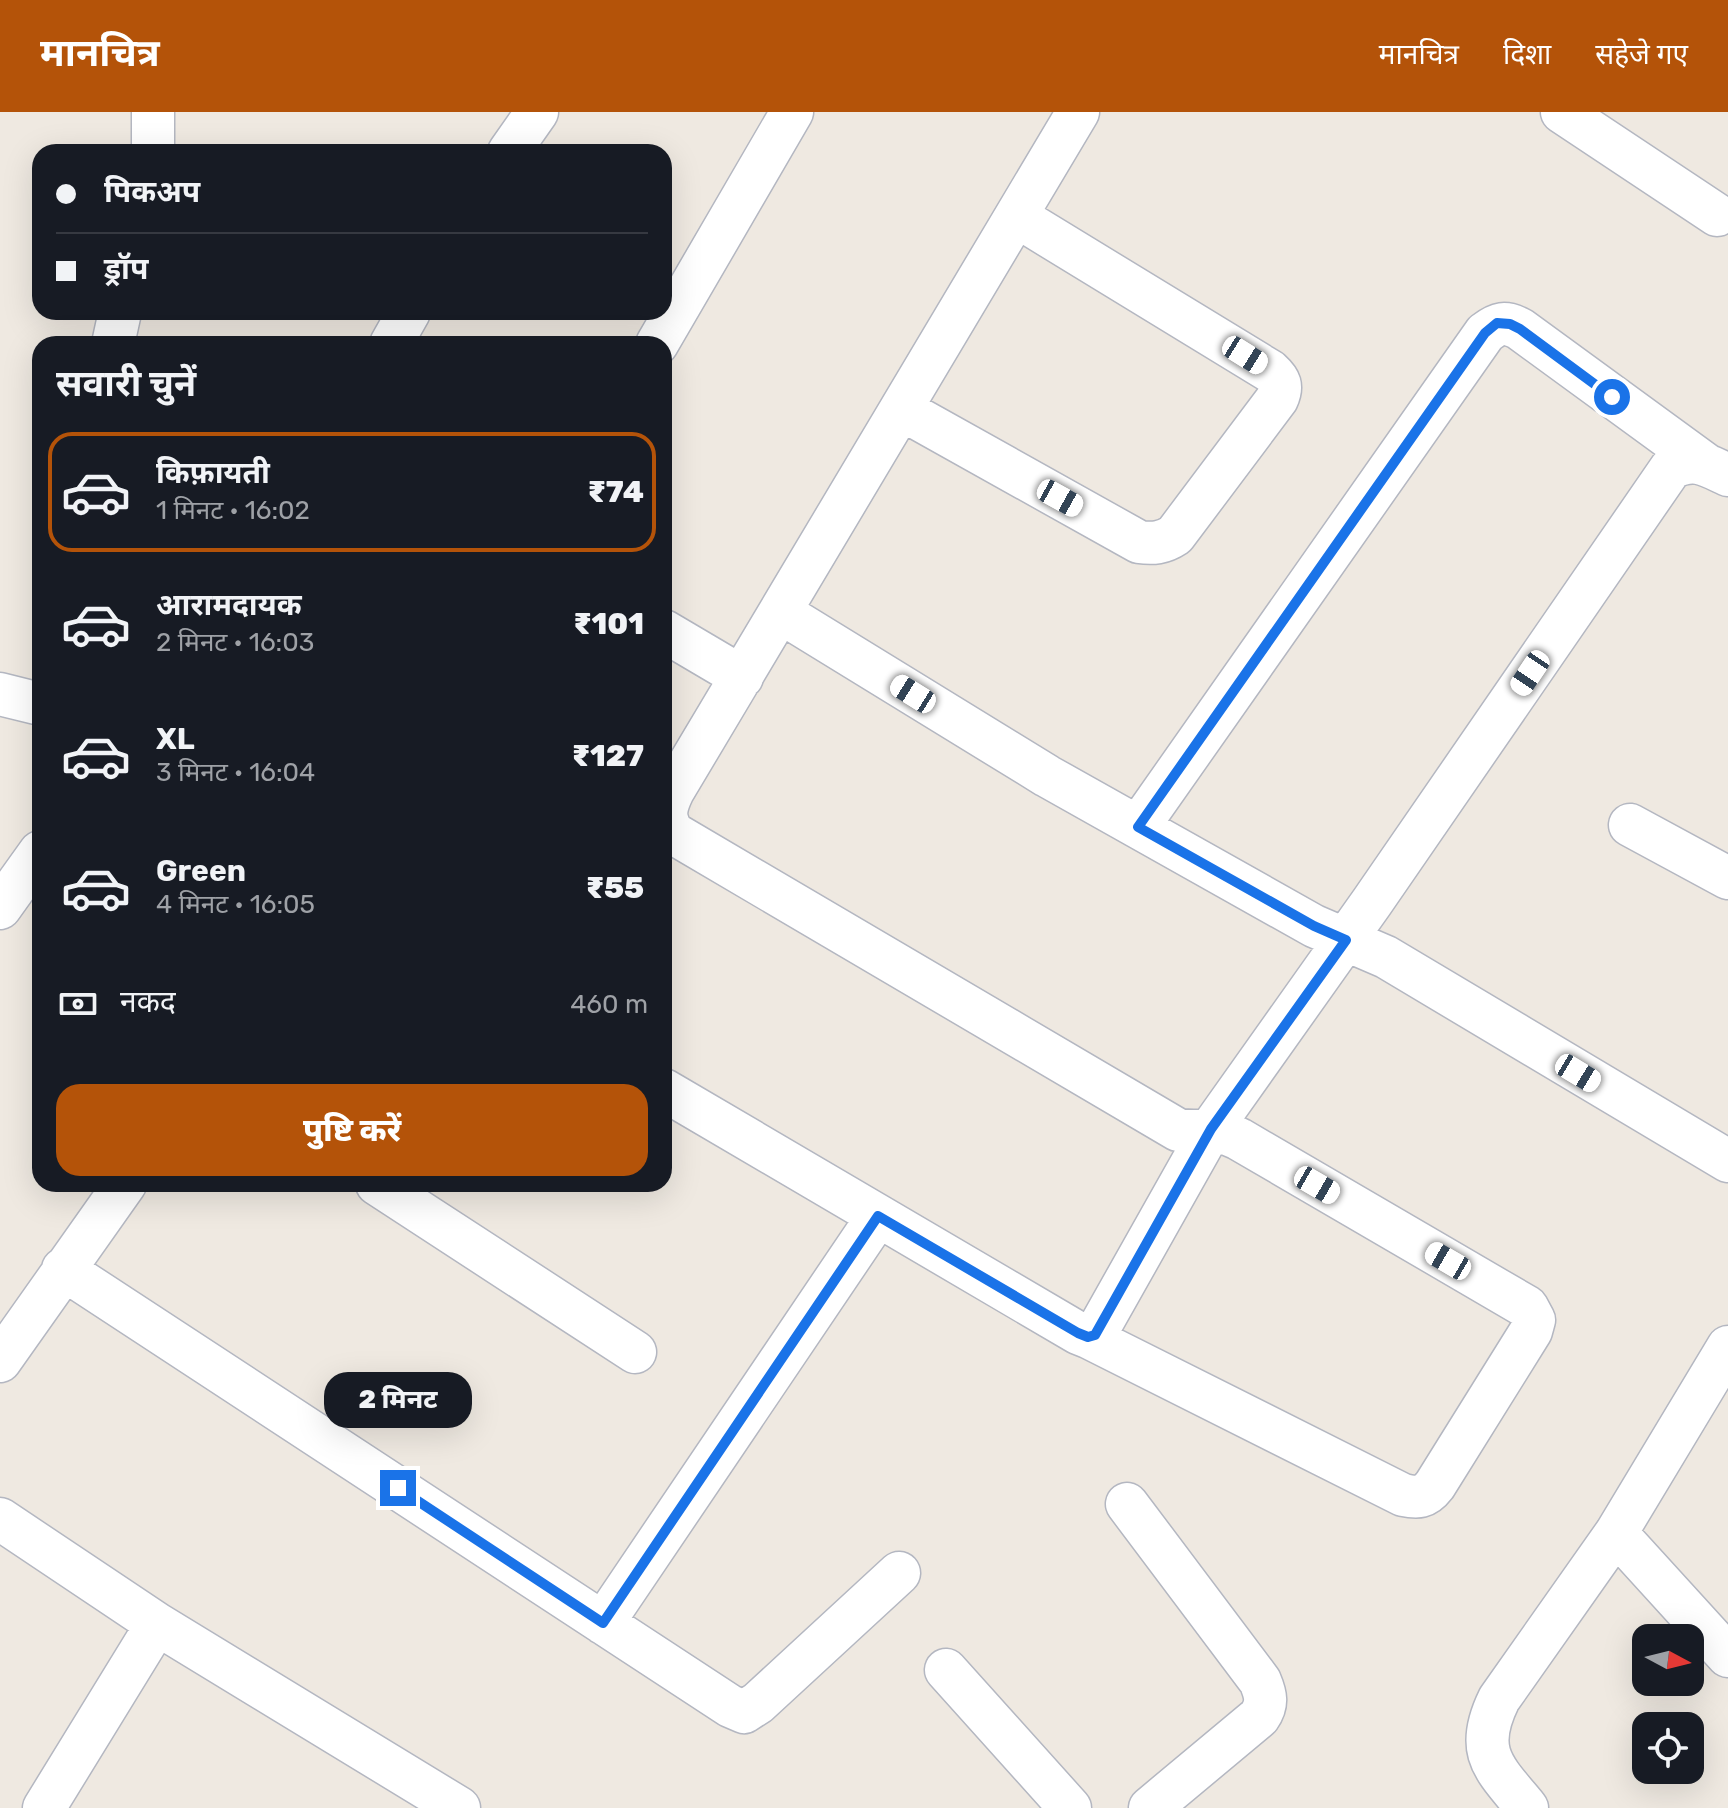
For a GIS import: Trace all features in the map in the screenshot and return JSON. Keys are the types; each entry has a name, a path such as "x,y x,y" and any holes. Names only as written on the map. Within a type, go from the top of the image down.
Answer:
{"street":[{"path":"153,112 153,144"},
{"path":"515,144 537,112"},
{"path":"672,318 792,112"},
{"path":"672,796 1078,112"},
{"path":"1562,112 1717,215"},
{"path":"901,409 1139,542 1150,543 1165,541 1175,535 1277,399 1282,390 1279,380 1270,371 1016,216"},
{"path":"1138,827 1485,333 1497,323 1520,329 1716,470"},
{"path":"1088,1337 1095,1335 1211,1129 1346,940 1671,468 1688,461 1716,470"},
{"path":"780,612 1047,776 1314,926 1386,957 1728,1161"},
{"path":"672,636 742,677"},
{"path":"0,694 32,702"},
{"path":"1630,825 1728,878"},
{"path":"672,831 1178,1130 1194,1132 1211,1129 1239,1139 1527,1307 1534,1320 1531,1331 1435,1485 1427,1495 1417,1498 1403,1495 1088,1337 672,1095"},
{"path":"0,908 32,863"},
{"path":"0,1361 119,1192"},
{"path":"389,1192 635,1352"},
{"path":"603,1623 878,1216"},
{"path":"63,1269 730,1706 744,1712 758,1703 899,1573"},
{"path":"1527,1808 1493,1767 1486,1737 1489,1719 1499,1699 1616,1533 1728,1347"},
{"path":"1127,1504 1260,1681 1266,1706 1259,1717 1150,1808"},
{"path":"0,1519 157,1624 459,1808"},
{"path":"1616,1533 1728,1656"},
{"path":"44,1808 157,1624"},
{"path":"946,1670 1070,1808"}],"route":[{"path":"398,1488 603,1623 878,1216 1078,1333 1088,1337 1095,1335 1211,1129 1346,940 1314,926 1138,827 1485,333 1497,323 1520,329 1612,397"}]}
